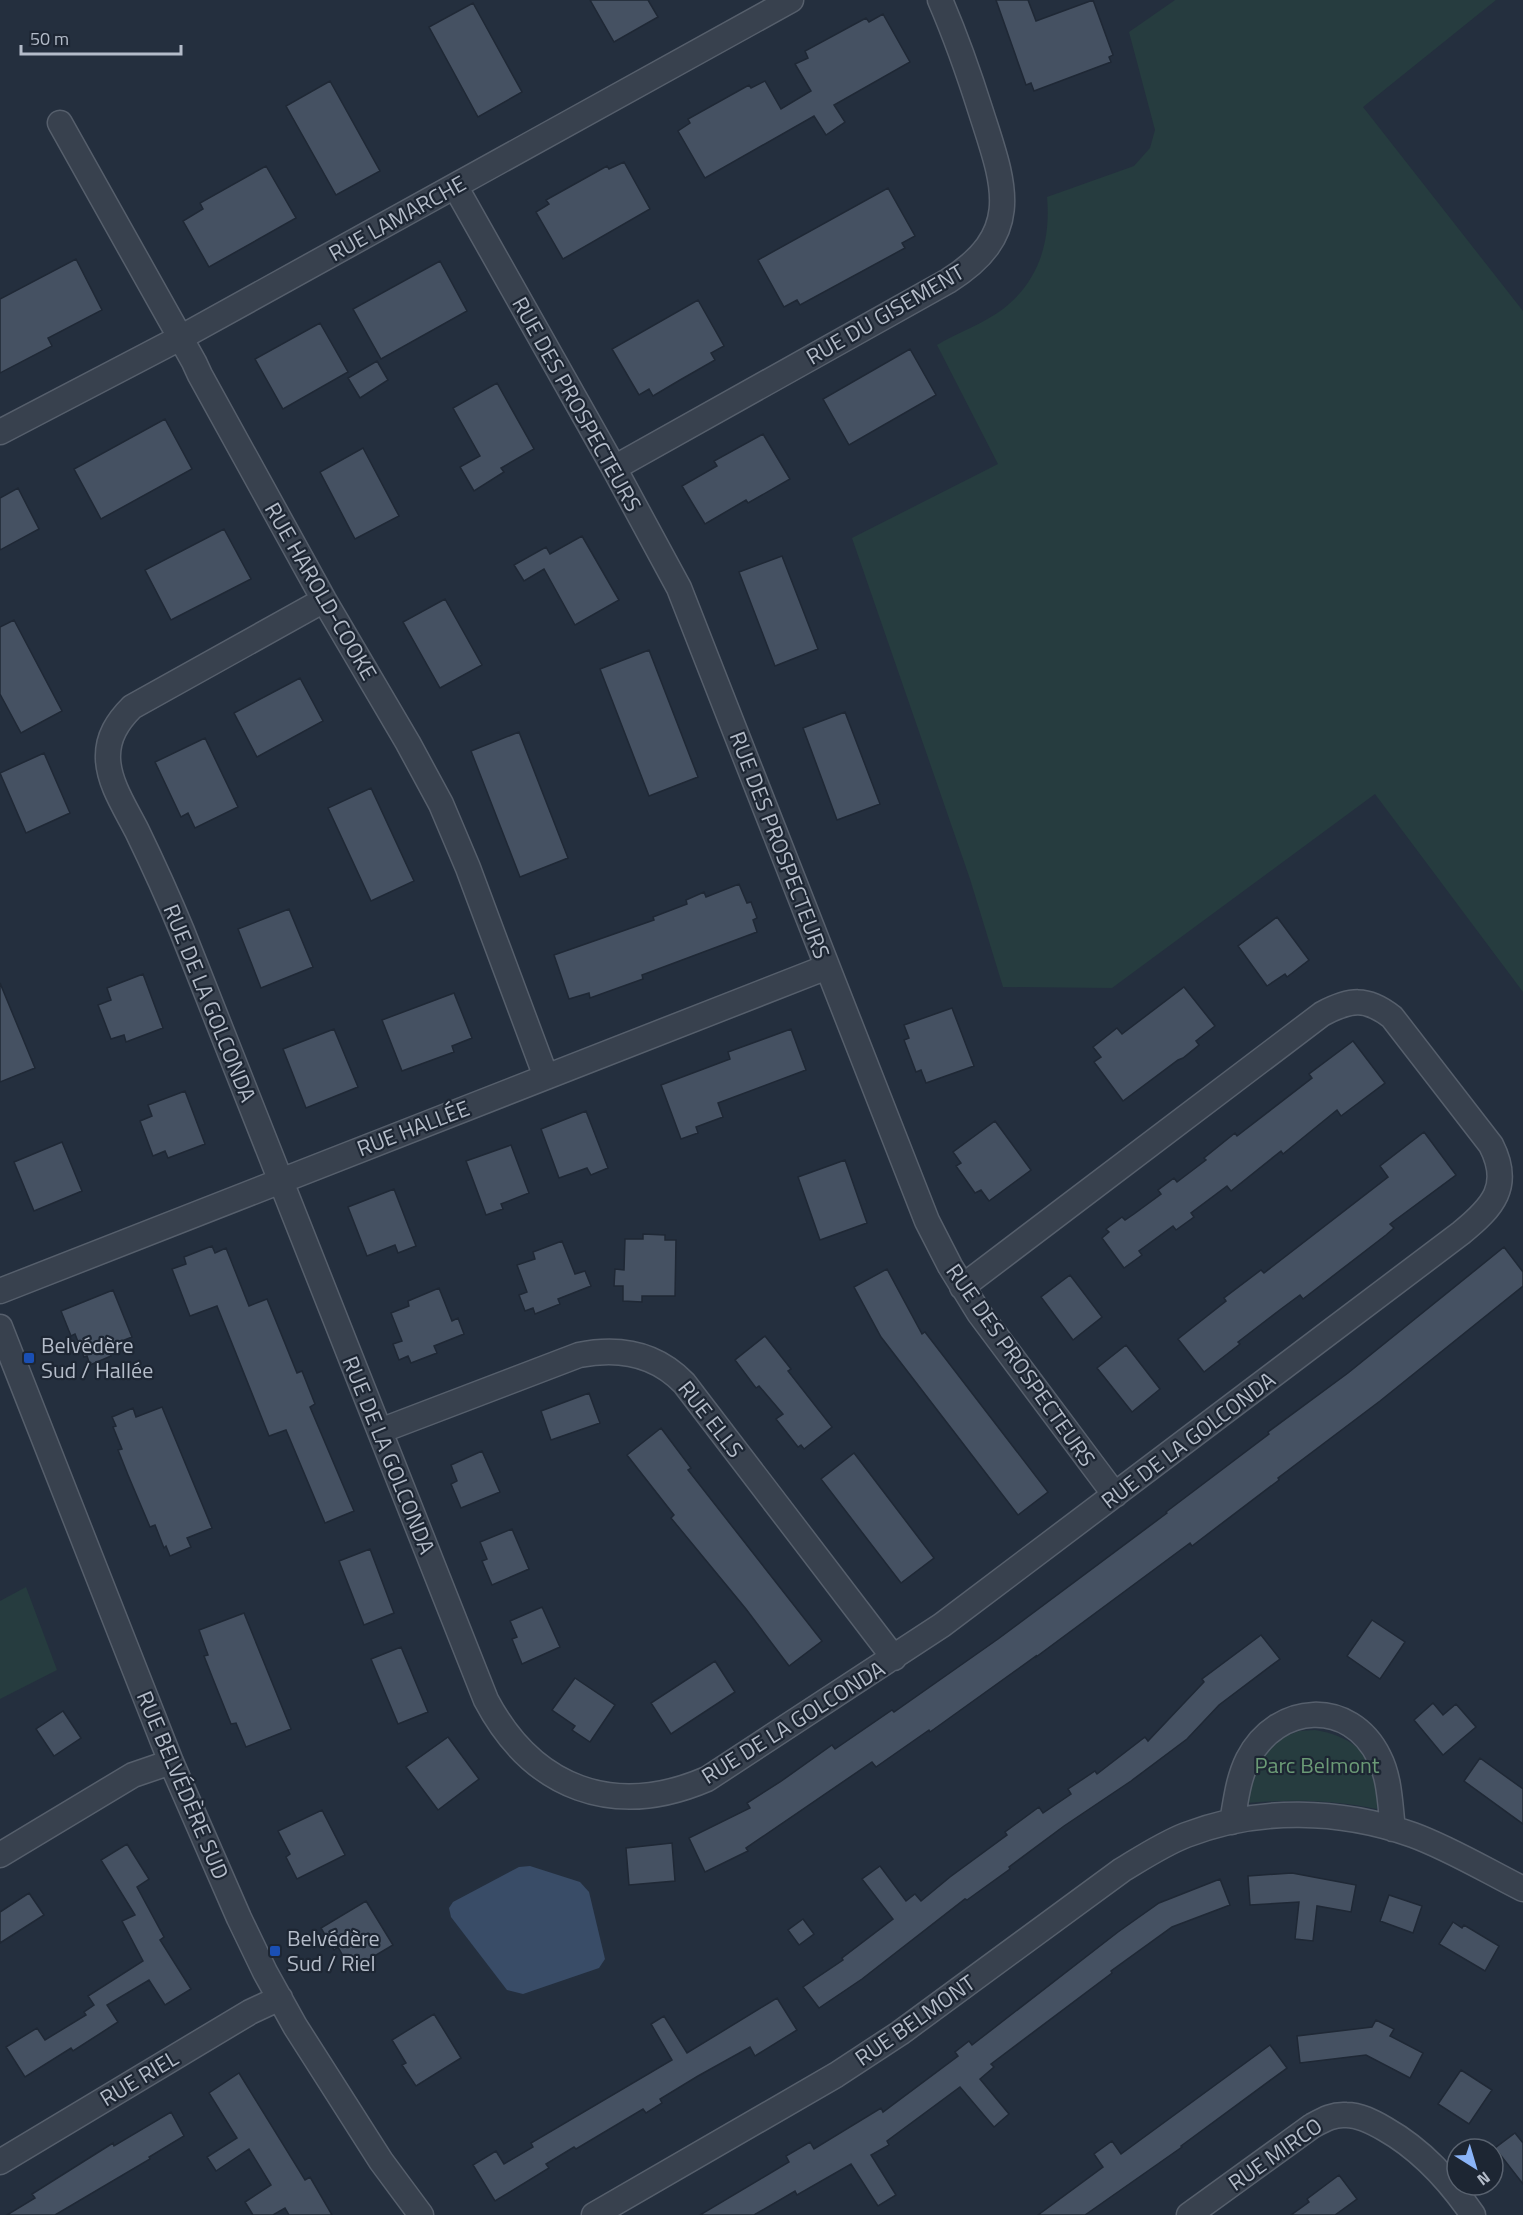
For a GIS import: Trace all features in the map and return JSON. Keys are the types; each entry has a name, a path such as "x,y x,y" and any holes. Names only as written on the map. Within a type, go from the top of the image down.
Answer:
{"street":[{"name":"RUE LAMARCHE","path":"0,432 180,338 791,0"},
{"name":"RUE DU GISEMENT","path":"614,468 948,281 981,256 993,237 1001,217 1003,195 1000,174 966,66 940,0"},
{"name":"RUE HAROLD-COOKE","path":"60,123 324,600 441,804 468,868 546,1077"},
{"name":"RUE DES PROSPECTEURS","path":"455,186 614,468 670,571 689,612 927,1221 962,1287 985,1321 1115,1495"},
{"name":"RUE DE LA GOLCONDA","path":"324,600 132,707 114,729 109,743 110,772 164,889 492,1711 511,1741 528,1758 547,1772 568,1783 614,1796 662,1795 707,1779 942,1625 1478,1219 1491,1205 1498,1191 1501,1175 1498,1159 1491,1144 1392,1017 1380,1007 1366,1002 1351,1002 1322,1014 962,1287"},
{"name":"RUE HALLÉE","path":"0,1291 827,967"},
{"name":"RUE BELVÉDÈRE SUD","path":"0,1328 171,1762 239,1918 280,1998 413,2213"},
{"name":"RUE ELLS","path":"380,1431 579,1355 598,1351 639,1354 672,1370 684,1383 894,1658"},
{"path":"1232,1821 1238,1784 1249,1758 1260,1742 1278,1725 1300,1716 1323,1714 1346,1721 1365,1735 1379,1755 1386,1772 1393,1828"},
{"path":"0,1855 133,1775 171,1762"},
{"name":"RUE BELMONT","path":"594,2215 836,2075 900,2033 1130,1865 1156,1849 1185,1836 1232,1821 1289,1814 1323,1815 1355,1820 1393,1828 1447,1850 1523,1889"},
{"name":"RUE RIEL","path":"0,2162 249,2012 280,1998"},
{"name":"RUE MIRCO","path":"1189,2215 1312,2126 1332,2116 1347,2115 1358,2116 1375,2123 1418,2151 1443,2175 1473,2215"}],"green space":[{"path":"1175,0 1496,0 1363,107 1523,311 1523,992 1375,794 1112,988 1003,987 970,879 852,538 998,464 937,345 996,314 1026,286 1040,259 1044,244 1047,229 1047,197 1134,166 1150,148 1155,130 1129,32"},
{"path":"26,1587 57,1670 0,1699 0,1601"},
{"name":"Parc Belmont","path":"1315,1730 1344,1739 1364,1755 1375,1779 1377,1809 1312,1801 1247,1803 1251,1771 1270,1745 1299,1731"}],"water":[{"path":"530,1866 580,1882 589,1892 605,1959 599,1968 523,1994 507,1990 451,1917 449,1908 453,1902 519,1867"}],"building":[{"path":"590,0 648,0 658,17 614,42"},
{"path":"996,0 1028,0 1036,21 1093,0 1113,55 1109,57 1111,62 1034,91 1031,83 1026,85"},
{"path":"473,3 522,92 478,117 429,27"},
{"path":"883,14 910,62 834,105 845,122 826,135 814,116 705,178 678,131 690,123 688,119 749,85 751,88 765,81 781,109 811,91 795,64 808,58 805,51 866,18 869,22"},
{"path":"330,81 380,171 336,195 286,106"},
{"path":"624,162 650,209 563,259 536,212 549,204 546,200 607,166 609,169"},
{"path":"266,166 296,218 209,267 183,221 203,209 200,203"},
{"path":"888,188 915,236 902,243 905,248 800,305 797,300 784,307 758,260"},
{"path":"76,259 102,310 48,338 52,346 0,373 0,299"},
{"path":"440,261 467,311 381,359 353,309"},
{"path":"698,300 724,346 711,353 715,360 653,396 649,389 639,395 612,349"},
{"path":"320,323 348,372 283,409 255,359"},
{"path":"910,349 936,395 849,445 823,399"},
{"path":"377,361 388,380 360,398 348,378"},
{"path":"497,383 534,449 501,468 504,472 474,491 460,467 480,456 453,408"},
{"path":"165,419 192,469 101,519 74,469"},
{"path":"763,434 790,479 748,503 746,500 705,524 682,486 717,466 714,461"},
{"path":"363,448 399,516 355,539 320,472"},
{"path":"18,488 39,529 0,550 0,498"},
{"path":"224,529 251,579 171,620 145,570"},
{"path":"582,536 619,600 575,625 544,569 524,581 514,565 546,547 550,554"},
{"path":"782,556 818,649 775,666 739,572"},
{"path":"445,599 482,665 440,688 403,622"},
{"path":"14,620 62,711 21,733 0,694 0,627"},
{"path":"649,650 698,777 649,796 600,669"},
{"path":"300,678 323,721 257,757 234,713"},
{"path":"845,712 880,804 837,820 803,728"},
{"path":"519,732 568,858 520,877 471,751"},
{"path":"205,738 238,807 195,828 188,813 181,817 155,762"},
{"path":"44,753 70,813 26,833 0,773"},
{"path":"371,788 414,881 371,901 328,808"},
{"path":"739,884 747,903 751,902 757,918 753,920 757,932 642,975 643,979 590,998 589,993 569,999 554,955 654,920 653,917 687,904 686,900 704,892 706,897"},
{"path":"289,909 313,967 261,988 238,929"},
{"path":"1277,917 1309,960 1287,977 1285,974 1267,986 1238,946"},
{"path":"143,974 163,1028 126,1042 124,1035 111,1039 98,1005 111,1000 107,988"},
{"path":"0,983 35,1068 0,1082"},
{"path":"1184,987 1215,1026 1196,1041 1199,1045 1123,1101 1094,1062 1101,1057 1093,1047 1117,1028 1122,1034"},
{"path":"454,993 472,1038 452,1046 454,1052 402,1071 382,1020"},
{"path":"952,1008 974,1066 926,1083 921,1070 916,1072 904,1040 909,1038 904,1025"},
{"path":"334,1029 358,1087 306,1108 283,1049"},
{"path":"791,1029 806,1070 718,1103 723,1117 696,1127 698,1133 681,1139 661,1085 730,1059 728,1052"},
{"path":"1353,1041 1385,1083 1341,1116 1337,1110 1283,1154 1281,1151 1231,1191 1227,1186 1191,1213 1194,1217 1176,1230 1173,1226 1139,1251 1142,1255 1124,1268 1102,1238 1109,1232 1106,1229 1122,1217 1125,1220 1134,1214 1161,1194 1158,1190 1174,1178 1177,1182 1206,1160 1204,1158 1235,1133 1237,1136 1312,1078 1309,1074"},
{"path":"185,1091 205,1144 168,1158 165,1151 153,1156 140,1121 152,1116 148,1105"},
{"path":"586,1111 608,1168 591,1175 587,1168 559,1178 541,1129"},
{"path":"995,1121 1031,1170 989,1201 981,1190 975,1193 956,1166 961,1163 953,1152"},
{"path":"1424,1132 1456,1175 1390,1224 1394,1228 1386,1235 1303,1299 1300,1295 1281,1309 1204,1372 1178,1339 1226,1301 1224,1298 1261,1270 1264,1273 1388,1177 1380,1166"},
{"path":"62,1142 82,1191 34,1211 14,1162"},
{"path":"511,1145 529,1193 501,1204 503,1209 486,1215 466,1161"},
{"path":"845,1160 867,1223 820,1240 798,1177"},
{"path":"394,1189 416,1246 398,1253 395,1245 367,1256 348,1207"},
{"path":"643,1234 665,1235 665,1240 676,1240 675,1296 642,1296 642,1302 623,1301 623,1286 614,1286 615,1269 624,1270 625,1239 643,1239"},
{"path":"562,1241 575,1274 585,1271 591,1286 558,1299 560,1304 535,1314 533,1308 525,1311 519,1295 527,1292 517,1265 535,1259 533,1252"},
{"path":"212,1246 215,1253 226,1248 249,1306 267,1299 297,1373 302,1371 315,1404 310,1407 354,1511 325,1523 286,1430 269,1436 217,1306 190,1316 172,1269 186,1264 184,1257"},
{"path":"1504,1247 1523,1272 1523,1286 1380,1401 1192,1546 1190,1543 930,1732 929,1730 876,1767 872,1762 746,1848 748,1851 705,1872 689,1838 750,1808 747,1803 832,1745 835,1749 892,1710 894,1712 998,1639 1167,1513 1269,1434 1268,1432 1348,1373"},
{"path":"887,1269 922,1334 925,1332 1048,1492 1018,1515 881,1337 854,1287"},
{"path":"1070,1275 1102,1317 1073,1340 1041,1297"},
{"path":"439,1288 452,1321 458,1318 464,1334 434,1346 437,1353 411,1363 408,1356 399,1360 393,1344 402,1341 391,1313 409,1306 408,1301"},
{"path":"113,1290 132,1337 107,1347 111,1356 90,1365 87,1356 84,1357 75,1334 71,1336 61,1311"},
{"path":"765,1336 791,1369 788,1371 832,1427 804,1449 801,1445 798,1447 776,1419 783,1414 759,1386 756,1388 735,1360"},
{"path":"1126,1345 1160,1389 1132,1412 1097,1368"},
{"path":"589,1393 600,1423 551,1440 541,1411"},
{"path":"162,1407 212,1528 187,1538 191,1547 170,1556 166,1546 164,1548 155,1525 150,1527 128,1475 118,1450 122,1449 113,1427 116,1426 112,1417 133,1408 136,1417"},
{"path":"661,1428 691,1468 688,1470 822,1641 789,1666 746,1609 671,1518 674,1515 627,1455"},
{"path":"482,1451 500,1492 461,1508 451,1484 457,1481 451,1465"},
{"path":"854,1453 934,1558 901,1583 821,1479"},
{"path":"512,1529 529,1569 492,1585 482,1561 487,1559 480,1542"},
{"path":"370,1549 394,1613 364,1625 339,1561"},
{"path":"542,1607 560,1647 522,1664 512,1639 517,1637 510,1621"},
{"path":"244,1613 291,1729 246,1747 236,1723 231,1724 204,1656 208,1655 199,1630"},
{"path":"1372,1620 1405,1642 1380,1679 1347,1656"},
{"path":"1261,1635 1280,1659 1219,1705 1187,1739 1131,1781 1064,1826 862,1979 819,2008 803,1987 843,1960 842,1958 893,1919 862,1879 880,1866 906,1901 915,1894 921,1901 1007,1835 1005,1832 1039,1807 1043,1813 1071,1794 1068,1789 1095,1771 1097,1774 1145,1737 1148,1741 1204,1682 1202,1679"},
{"path":"401,1647 428,1712 398,1724 371,1659"},
{"path":"715,1661 735,1692 671,1734 651,1703"},
{"path":"575,1678 615,1705 590,1742 572,1730 575,1726 552,1710"},
{"path":"1433,1703 1443,1715 1456,1704 1476,1727 1443,1755 1414,1720"},
{"path":"63,1711 81,1738 54,1756 36,1729"},
{"path":"448,1737 479,1779 438,1810 406,1767"},
{"path":"1480,1758 1523,1789 1523,1824 1464,1781"},
{"path":"322,1810 345,1855 297,1879 286,1857 290,1854 278,1831"},
{"path":"672,1843 675,1881 629,1885 626,1848"},
{"path":"127,1844 149,1879 137,1887 164,1937 160,1940 191,1989 165,2005 149,1980 107,2005 118,2022 73,2051 71,2048 25,2077 6,2047 37,2028 45,2040 86,2015 84,2012 94,2005 88,1996 143,1961 122,1921 135,1915 101,1860"},
{"path":"1292,1873 1356,1885 1351,1912 1317,1906 1313,1941 1295,1939 1299,1902 1250,1905 1248,1876"},
{"path":"1220,1879 1230,1905 1172,1927 991,2064 994,2067 980,2079 1009,2114 994,2127 960,2087 887,2141 889,2145 871,2155 896,2195 878,2206 851,2164 797,2195 795,2191 754,2215 700,2215 789,2162 786,2156 810,2142 814,2149 881,2108 883,2112 958,2056 955,2052 969,2041 972,2045 1159,1903"},
{"path":"29,1893 44,1915 0,1943 0,1912"},
{"path":"1389,1895 1422,1906 1413,1933 1380,1921"},
{"path":"366,1901 393,1945 351,1970 338,1947 334,1950 321,1928"},
{"path":"803,1919 814,1934 799,1945 788,1930"},
{"path":"1453,1922 1462,1928 1464,1925 1499,1946 1485,1971 1439,1944"},
{"path":"777,1998 797,2030 755,2056 750,2047 698,2076 660,2099 662,2103 646,2113 643,2109 546,2164 549,2168 495,2201 473,2165 496,2151 504,2164 533,2147 531,2143 672,2060 651,2024 664,2016 687,2053"},
{"path":"434,2014 461,2058 416,2086 402,2065 406,2063 392,2040"},
{"path":"1376,2020 1394,2029 1390,2036 1423,2053 1410,2078 1366,2055 1300,2063 1297,2036 1372,2027"},
{"path":"1270,2045 1287,2068 1182,2147 1085,2215 1038,2215 1103,2167 1094,2154 1112,2141 1121,2154"},
{"path":"1461,2070 1492,2090 1469,2124 1438,2104"},
{"path":"239,2073 305,2180 310,2177 332,2215 289,2215 285,2208 273,2215 253,2215 245,2202 271,2185 249,2149 216,2171 207,2157 237,2138 209,2093"},
{"path":"171,2112 184,2136 149,2157 150,2159 55,2215 7,2215 35,2198 32,2194 113,2143 114,2146"},
{"path":"1515,2133 1523,2143 1523,2184 1505,2161 1505,2140"},
{"path":"1339,2175 1357,2199 1335,2215 1291,2215 1309,2202 1307,2199"}],"place":[{"name":"Belvédère Sud / Hallée","path":"29,1358"},
{"name":"Belvédère Sud / Riel","path":"275,1951"}]}
